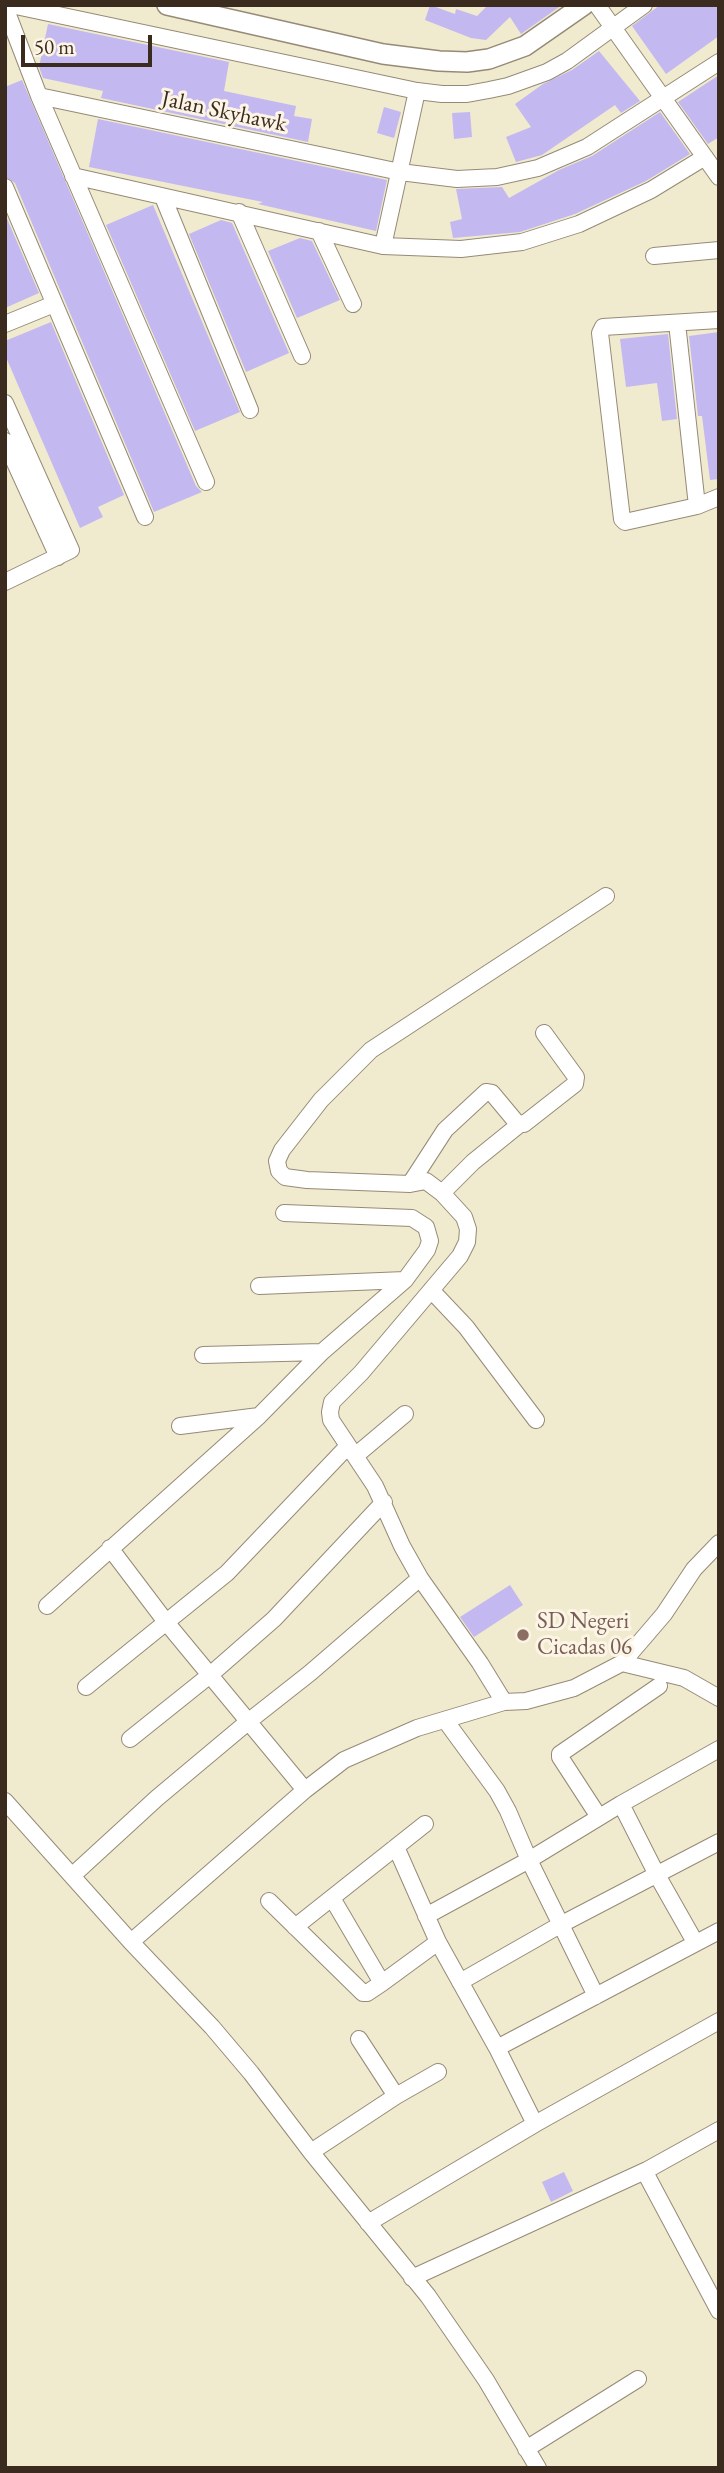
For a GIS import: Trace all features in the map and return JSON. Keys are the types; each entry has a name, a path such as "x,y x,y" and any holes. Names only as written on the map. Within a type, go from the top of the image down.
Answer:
{"street":[{"path":"12,5 417,91 467,93 518,83 547,72 644,5"},
{"path":"167,5 383,54 467,62 489,59 525,46 584,5"},
{"path":"597,5 718,176"},
{"path":"5,7 39,96 206,482"},
{"name":"Jalan Skyhawk","path":"39,96 400,172 457,179 498,177 538,168 587,147 664,100 719,62"},
{"path":"383,246 417,91"},
{"path":"73,176 383,246 461,249 522,242 579,224 610,211 705,157"},
{"path":"5,187 145,517"},
{"path":"163,197 250,410"},
{"path":"239,212 302,356"},
{"path":"319,231 353,304"},
{"path":"654,256 719,250"},
{"path":"5,324 54,304"},
{"path":"719,320 603,327 600,333 622,519 625,522 697,506 719,496"},
{"path":"677,323 697,506"},
{"path":"5,403 58,557 5,582"},
{"path":"5,441 28,473"},
{"path":"5,484 28,473"},
{"path":"504,1702 480,1662 420,1578 402,1546 384,1502 331,1420 330,1412 332,1402 361,1373 450,1270 467,1242 468,1229 464,1217 442,1193 426,1181 410,1184 307,1180 285,1177 279,1171 277,1161 282,1150 321,1100 371,1050 606,896"},
{"path":"442,1193 473,1162 577,1081 544,1033"},
{"path":"410,1184 445,1130 486,1092 492,1093 520,1124"},
{"path":"47,1606 259,1416 322,1352 405,1280 427,1250 430,1241 429,1233 412,1217 284,1213"},
{"path":"259,1286 405,1280"},
{"path":"431,1290 466,1327 536,1420"},
{"path":"203,1355 322,1352"},
{"path":"86,1687 227,1573 351,1451 405,1414"},
{"path":"180,1426 259,1416"},
{"path":"130,1739 274,1619 384,1502"},
{"path":"110,1548 166,1622 305,1790"},
{"path":"131,1942 305,1790 344,1760 416,1728 504,1702 526,1701 574,1688 622,1663 664,1614 694,1569 717,1548"},
{"path":"73,1875 157,1798 310,1673 420,1578"},
{"path":"622,1663 684,1678 719,1698"},
{"path":"599,1817 560,1754 659,1686"},
{"path":"445,1720 497,1791 508,1811 596,1996"},
{"path":"426,1916 529,1860 719,1749"},
{"path":"5,1801 235,2053 412,2278 486,2380 538,2468"},
{"path":"621,1804 695,1942"},
{"path":"295,1927 425,1824"},
{"path":"460,1982 560,1925 719,1842"},
{"path":"396,1847 438,1942 497,2048 535,2124"},
{"path":"332,1898 382,1983"},
{"path":"269,1901 363,1993 382,1983 438,1942"},
{"path":"497,2048 719,1931"},
{"path":"368,2223 535,2124 719,2021"},
{"path":"359,2039 396,2096"},
{"path":"311,2152 438,2072"},
{"path":"412,2278 646,2170 719,2130"},
{"path":"646,2170 713,2289 719,2311"},
{"path":"526,2449 638,2379"}],"building":[{"path":"430,5 455,14 456,9 477,16 488,5 562,5 521,34 510,17 486,40 471,38 425,20"},
{"path":"660,5 719,5 719,36 666,74 632,26"},
{"path":"48,24 229,62 224,91 296,106 294,116 312,119 308,142 101,98 103,91 43,78 39,67"},
{"path":"599,51 640,101 621,113 615,105 542,155 516,162 506,137 531,127 515,104"},
{"path":"719,75 719,137 708,144 678,102"},
{"path":"22,80 196,486 202,492 154,512 15,183 5,177 5,87"},
{"path":"384,107 401,112 394,138 377,133"},
{"path":"470,112 472,137 454,139 452,113"},
{"path":"660,112 690,154 646,181 575,214 520,232 453,238 450,222 462,219 456,189 502,187 509,198 559,170 592,156"},
{"path":"98,119 387,180 376,231 258,204 263,202 89,167"},
{"path":"153,205 240,412 195,431 106,225"},
{"path":"5,214 39,293 5,308"},
{"path":"221,220 232,223 289,353 246,372 189,234"},
{"path":"300,238 312,241 340,300 297,318 268,251"},
{"path":"51,322 124,495 98,507 103,517 80,528 5,355 5,341"},
{"path":"719,332 719,479 710,480 702,416 698,416 689,336"},
{"path":"668,334 677,419 662,421 657,383 626,387 620,339"},
{"path":"510,1585 523,1605 474,1637 460,1617"},
{"path":"564,2172 573,2191 551,2202 542,2182"}],"place":[{"name":"SD Negeri Cicadas 06","path":"523,1635"}]}
